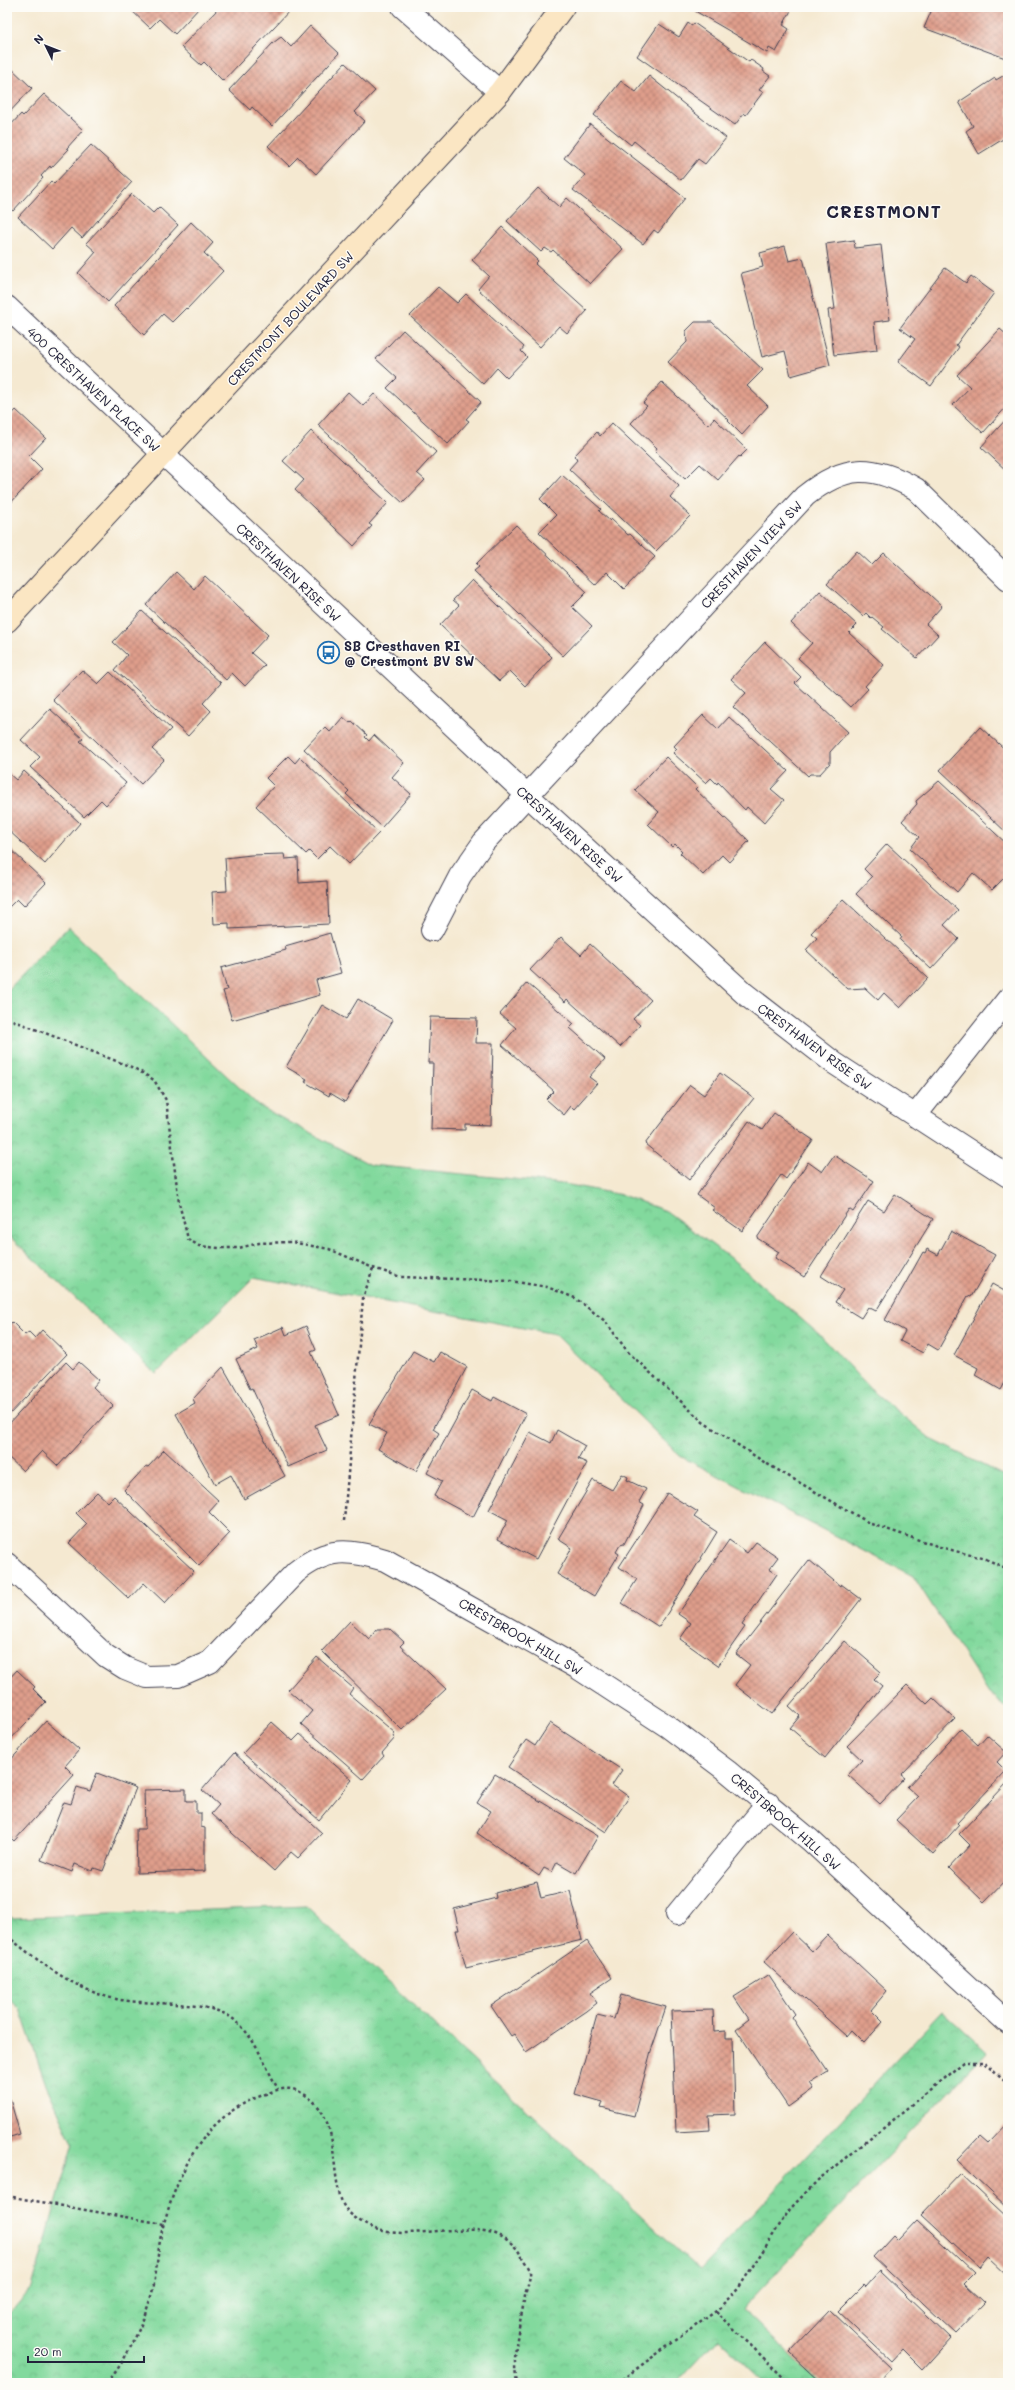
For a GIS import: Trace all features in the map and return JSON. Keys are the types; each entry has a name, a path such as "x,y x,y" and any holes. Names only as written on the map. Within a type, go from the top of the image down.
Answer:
{"street":[{"path":"403,7 500,92"},
{"name":"CRESTMONT BOULEVARD SW","path":"7,621 500,92 563,7"},
{"name":"400 CRESTHAVEN PLACE SW","path":"7,307 163,454"},
{"name":"CRESTHAVEN RISE SW","path":"163,454 526,795 744,994 834,1063 1008,1176"},
{"name":"CRESTHAVEN VIEW SW","path":"432,930 460,876 483,843 526,795 806,496 824,481 841,473 878,472 898,479 916,489 1008,579"},
{"path":"915,1116 1008,999"},
{"name":"CRESTBROOK HILL SW","path":"7,1564 106,1656 125,1668 147,1676 178,1676 210,1662 296,1572 309,1561 325,1554 341,1551 358,1552 385,1560 578,1668 667,1726 768,1803 1008,2023"},
{"path":"676,1914 768,1803"}],"path":[{"path":"7,1018 134,1068 154,1080 166,1100 179,1203 188,1239 199,1246 239,1248 259,1243 291,1242 329,1250 373,1268 401,1277 510,1281 547,1287 575,1298 604,1321 628,1352 702,1422 764,1462 871,1524 940,1547 986,1559 1008,1569"},
{"path":"341,1551 363,1298 373,1268"},
{"path":"7,1936 46,1966 83,1988 116,2000 207,2009 231,2018 246,2031 278,2089"},
{"path":"617,2383 716,2311 738,2289 790,2209 818,2180 964,2062 983,2062 1008,2084"},
{"path":"107,2383 132,2345 152,2294 164,2224 188,2160 205,2134 224,2117 251,2100 278,2089 297,2090 315,2101 327,2118 342,2203 352,2217 377,2230 417,2233 484,2229 504,2237 519,2251 530,2271 514,2356 517,2383"},
{"path":"7,2196 164,2224"},
{"path":"716,2311 790,2383"}],"green space":[{"path":"68,927 259,1106 371,1165 564,1184 622,1195 666,1211 733,1260 821,1336 870,1389 931,1439 1008,1478 1008,1709 989,1693 913,1576 680,1456 555,1334 254,1277 156,1374 7,1234 7,991"},
{"path":"306,1906 700,2270 942,2011 987,2052 742,2309 819,2383 765,2383 718,2338 676,2383 7,2383 7,2316 32,2288 73,2143 46,2085 20,2009 7,1997 7,1913 12,1918"}],"building":[{"path":"128,7 200,7 175,34 159,19 150,28"},
{"path":"220,7 289,7 291,9 223,81 204,62 201,65 181,47"},
{"path":"698,7 793,7 783,25 789,29 776,52 769,48 767,53 695,11"},
{"path":"933,7 1008,7 1008,59 924,28"},
{"path":"688,23 692,26 694,23 749,62 751,60 764,69 763,71 770,76 759,90 763,92 746,115 744,113 735,125 637,56 659,24 679,37"},
{"path":"310,26 339,53 272,126 252,107 250,110 229,90 273,43 281,37 291,47"},
{"path":"345,63 375,91 355,112 365,121 316,174 298,157 289,166 268,146"},
{"path":"7,64 32,88 7,115"},
{"path":"1008,73 1008,136 979,154 966,131 973,126 959,102 995,78 996,80"},
{"path":"649,76 726,138 705,164 698,159 681,180 634,141 631,145 594,115 621,81 636,92"},
{"path":"44,94 83,130 67,148 69,149 51,168 50,166 41,176 43,178 13,211 7,206 8,128 21,114 23,116"},
{"path":"590,124 685,198 658,233 654,230 643,244 573,190 585,175 564,158"},
{"path":"91,145 132,182 82,238 71,228 52,249 18,217 51,181 54,184"},
{"path":"538,188 559,207 567,198 623,249 590,284 553,250 551,252 545,248 541,252 507,221"},
{"path":"132,194 153,213 159,207 178,225 108,302 78,273 96,252 86,243"},
{"path":"191,222 213,243 204,253 223,271 187,309 186,308 172,322 163,314 144,335 114,306"},
{"path":"502,227 538,261 535,264 587,311 567,333 559,326 540,347 478,289 489,276 472,260"},
{"path":"854,240 855,248 881,245 890,320 874,322 877,350 834,355 828,310 835,309 826,244"},
{"path":"785,246 789,261 803,258 830,365 791,376 785,351 762,357 741,273 763,267 760,253"},
{"path":"945,268 966,283 971,276 994,293 956,345 959,347 931,386 898,362 915,339 900,328"},
{"path":"438,287 457,303 466,294 524,347 521,351 527,357 507,378 497,368 483,384 410,316"},
{"path":"695,322 712,322 763,370 747,386 768,406 742,435 728,421 729,420 668,362 687,342 686,331"},
{"path":"1000,329 1008,336 1008,405 983,433 953,405 970,387 957,375"},
{"path":"403,330 481,402 466,419 469,421 448,444 387,388 397,378 376,359"},
{"path":"662,382 708,425 714,418 747,450 740,457 739,456 718,480 700,464 685,479 655,451 657,448 631,423 647,406 643,403"},
{"path":"348,392 363,406 374,394 436,452 417,473 425,480 403,503 318,425"},
{"path":"16,410 46,438 29,456 42,469 7,507 7,420"},
{"path":"1008,417 1008,472 981,447"},
{"path":"612,423 679,486 670,497 690,516 656,551 569,469 578,459 574,456 597,432 600,436"},
{"path":"311,431 388,503 369,524 372,526 354,546 295,490 304,480 283,461"},
{"path":"562,475 601,509 599,511 610,521 611,519 628,535 630,534 655,557 624,589 607,572 595,585 539,532 556,515 540,499"},
{"path":"516,525 587,592 572,607 592,626 563,656 474,571 479,567 476,564"},
{"path":"857,551 872,565 884,553 942,606 926,624 938,635 917,658 882,629 884,627 872,617 871,618 866,613 863,616 827,584"},
{"path":"176,572 194,589 205,576 268,635 251,653 265,665 245,686 232,673 226,680 146,605"},
{"path":"472,580 552,657 525,686 510,671 499,681 440,625 459,605 453,600"},
{"path":"820,591 857,625 849,633 884,665 865,686 868,689 851,707 798,658 812,643 791,623"},
{"path":"142,611 221,683 203,703 211,711 188,736 115,670 127,655 113,642"},
{"path":"765,642 801,677 795,683 848,732 830,752 830,763 820,774 810,774 808,776 733,707 746,693 731,679"},
{"path":"82,670 98,684 110,672 171,729 152,749 164,760 141,784 53,700"},
{"path":"50,709 83,739 80,741 126,783 106,805 101,800 84,817 30,767 40,757 21,740"},
{"path":"703,715 718,729 729,717 788,771 771,789 784,800 764,823 747,807 745,810 718,782 717,784 711,778 706,783 673,753 677,749 674,746"},
{"path":"343,717 350,723 352,721 367,735 365,737 369,741 374,735 404,763 392,777 411,794 382,827 346,794 349,791 304,749 325,727 330,732"},
{"path":"980,727 1008,752 1008,834 940,770"},
{"path":"288,756 295,763 300,757 379,833 349,864 330,846 317,859 309,851 306,854 256,806 274,786 266,778"},
{"path":"666,757 697,787 695,789 749,841 729,862 722,855 703,875 680,853 682,851 675,844 672,847 648,824 659,812 635,790"},
{"path":"24,771 80,823 45,864 7,829 7,772 16,780"},
{"path":"939,781 1008,845 1008,874 992,890 973,873 957,892 910,849 919,837 902,821 917,804 916,801"},
{"path":"887,844 958,910 944,925 959,939 931,969 900,940 902,937 856,894 872,877 864,869"},
{"path":"7,846 46,883 24,906 17,899 7,909"},
{"path":"284,854 285,859 298,858 299,883 327,881 329,924 229,929 229,923 214,924 212,892 227,891 225,858 251,855"},
{"path":"843,899 928,978 900,1008 884,993 878,1000 865,988 848,989 806,950 817,938 811,933"},
{"path":"330,933 341,973 316,980 320,995 232,1020 223,991 227,990 221,968 286,950 285,946"},
{"path":"561,937 581,955 590,944 651,1000 633,1019 640,1025 620,1047 567,999 565,1002 530,970"},
{"path":"527,983 574,1024 570,1028 605,1059 589,1077 597,1083 574,1109 571,1106 564,1115 546,1099 554,1091 502,1045 516,1028 500,1014"},
{"path":"358,999 393,1020 345,1102 330,1093 329,1096 305,1082 307,1079 286,1067 322,1005 346,1019"},
{"path":"430,1017 477,1018 476,1043 493,1043 491,1125 465,1124 465,1130 431,1129 433,1063 428,1063"},
{"path":"720,1073 754,1098 689,1180 645,1144 690,1085 704,1095"},
{"path":"774,1113 813,1140 786,1179 781,1175 742,1231 712,1210 715,1208 697,1195 749,1121 762,1130"},
{"path":"834,1155 874,1181 853,1212 849,1209 804,1277 775,1258 779,1252 757,1238 808,1162 822,1172"},
{"path":"895,1194 933,1219 876,1311 868,1307 861,1318 835,1302 843,1290 821,1276 868,1201 884,1211"},
{"path":"951,1231 995,1255 971,1297 968,1296 938,1350 928,1344 923,1353 900,1341 905,1331 885,1320 923,1252 925,1253 927,1249 938,1255"},
{"path":"992,1284 1008,1293 1008,1377 1001,1390 975,1375 978,1368 954,1355"},
{"path":"12,1322 25,1335 29,1332 35,1338 42,1330 67,1354 7,1417 7,1327"},
{"path":"306,1326 316,1350 311,1352 339,1415 315,1425 327,1450 288,1467 252,1388 250,1389 236,1359 258,1349 254,1340 283,1327 286,1335"},
{"path":"413,1351 434,1362 440,1352 467,1367 433,1429 439,1433 416,1471 378,1449 387,1433 369,1424"},
{"path":"66,1362 73,1369 79,1362 99,1380 93,1387 113,1406 58,1466 42,1451 23,1471 7,1456 7,1426"},
{"path":"223,1367 285,1476 244,1499 231,1475 215,1484 176,1414 195,1403 193,1399"},
{"path":"472,1390 492,1401 494,1397 526,1414 473,1517 434,1496 442,1481 427,1473"},
{"path":"557,1430 585,1446 578,1459 587,1463 536,1559 498,1539 508,1520 489,1510 530,1432 551,1443"},
{"path":"164,1450 219,1501 209,1512 230,1533 199,1566 124,1490 146,1466 148,1467"},
{"path":"622,1474 628,1477 627,1480 646,1489 639,1502 644,1505 624,1544 620,1545 616,1552 619,1554 594,1596 557,1574 572,1548 558,1539 593,1480 612,1490"},
{"path":"97,1492 108,1502 114,1496 194,1571 165,1603 144,1583 129,1599 69,1543 87,1524 76,1513"},
{"path":"667,1493 698,1512 694,1517 717,1532 659,1627 622,1603 637,1579 619,1567"},
{"path":"729,1540 747,1553 756,1542 778,1557 769,1569 777,1574 742,1625 745,1627 718,1666 680,1639 691,1623 678,1614"},
{"path":"809,1560 840,1586 841,1584 861,1599 772,1714 735,1685 750,1665 736,1654"},
{"path":"350,1621 369,1639 377,1629 390,1629 404,1642 400,1646 446,1689 402,1730 322,1651"},
{"path":"845,1641 881,1672 874,1679 882,1686 825,1758 790,1728 800,1716 789,1706"},
{"path":"317,1657 353,1688 349,1694 395,1733 393,1737 395,1738 382,1753 384,1756 363,1779 301,1724 312,1711 288,1690"},
{"path":"17,1670 35,1687 33,1689 46,1702 7,1743 7,1681"},
{"path":"907,1685 927,1704 933,1698 955,1719 901,1775 905,1778 880,1804 848,1775 862,1760 847,1746"},
{"path":"46,1721 79,1750 65,1766 74,1775 14,1841 7,1834 7,1764"},
{"path":"272,1722 293,1741 300,1734 352,1780 319,1820 243,1753"},
{"path":"550,1723 622,1770 612,1785 629,1797 606,1832 508,1767 526,1740 535,1746"},
{"path":"961,1729 978,1745 987,1735 1006,1752 997,1762 1006,1771 957,1823 959,1825 933,1854 896,1820 918,1797 907,1787"},
{"path":"234,1753 322,1833 298,1858 291,1852 274,1871 211,1814 219,1805 202,1790"},
{"path":"97,1773 136,1788 103,1871 94,1868 93,1871 75,1864 72,1872 41,1860 64,1802 71,1804 77,1787 90,1791"},
{"path":"495,1774 598,1836 576,1873 557,1862 552,1872 544,1868 539,1876 477,1833 491,1811 477,1803"},
{"path":"1008,1782 1008,1877 984,1902 949,1868 970,1845 959,1834"},
{"path":"186,1789 186,1801 196,1801 196,1813 201,1813 201,1827 205,1828 205,1871 137,1873 136,1829 145,1829 144,1790"},
{"path":"537,1882 541,1898 570,1891 582,1940 466,1968 456,1930 459,1930 454,1909 496,1898 495,1893"},
{"path":"792,1932 812,1951 827,1935 887,1991 871,2010 883,2022 864,2043 851,2030 846,2036 764,1962"},
{"path":"587,1941 612,1978 590,1993 597,2003 526,2052 514,2034 511,2036 491,2006"},
{"path":"769,1975 795,2014 792,2017 828,2071 809,2083 813,2089 788,2107 736,2029 749,2019 734,1997"},
{"path":"621,1995 666,2007 651,2051 634,2116 601,2108 603,2102 575,2094 597,2015 614,2019"},
{"path":"713,2010 714,2032 726,2031 726,2038 733,2038 735,2114 709,2115 710,2130 676,2132 671,2011"},
{"path":"10,2099 20,2134 7,2138 7,2100"},
{"path":"1008,2122 1008,2208 957,2160 980,2136 988,2143"},
{"path":"961,2174 1008,2218 1008,2276 988,2257 979,2268 922,2215"},
{"path":"917,2220 974,2273 964,2283 985,2303 955,2334 873,2257 893,2235 898,2240"},
{"path":"880,2271 951,2339 923,2370 902,2349 891,2361 838,2311 864,2285 866,2287"},
{"path":"830,2310 891,2368 881,2379 885,2383 821,2383 789,2353"}],"place":[{"name":"SB Cresthaven RI @ Crestmont BV SW","path":"329,652"}],"district":[{"name":"CRESTMONT","path":"884,211"}]}
